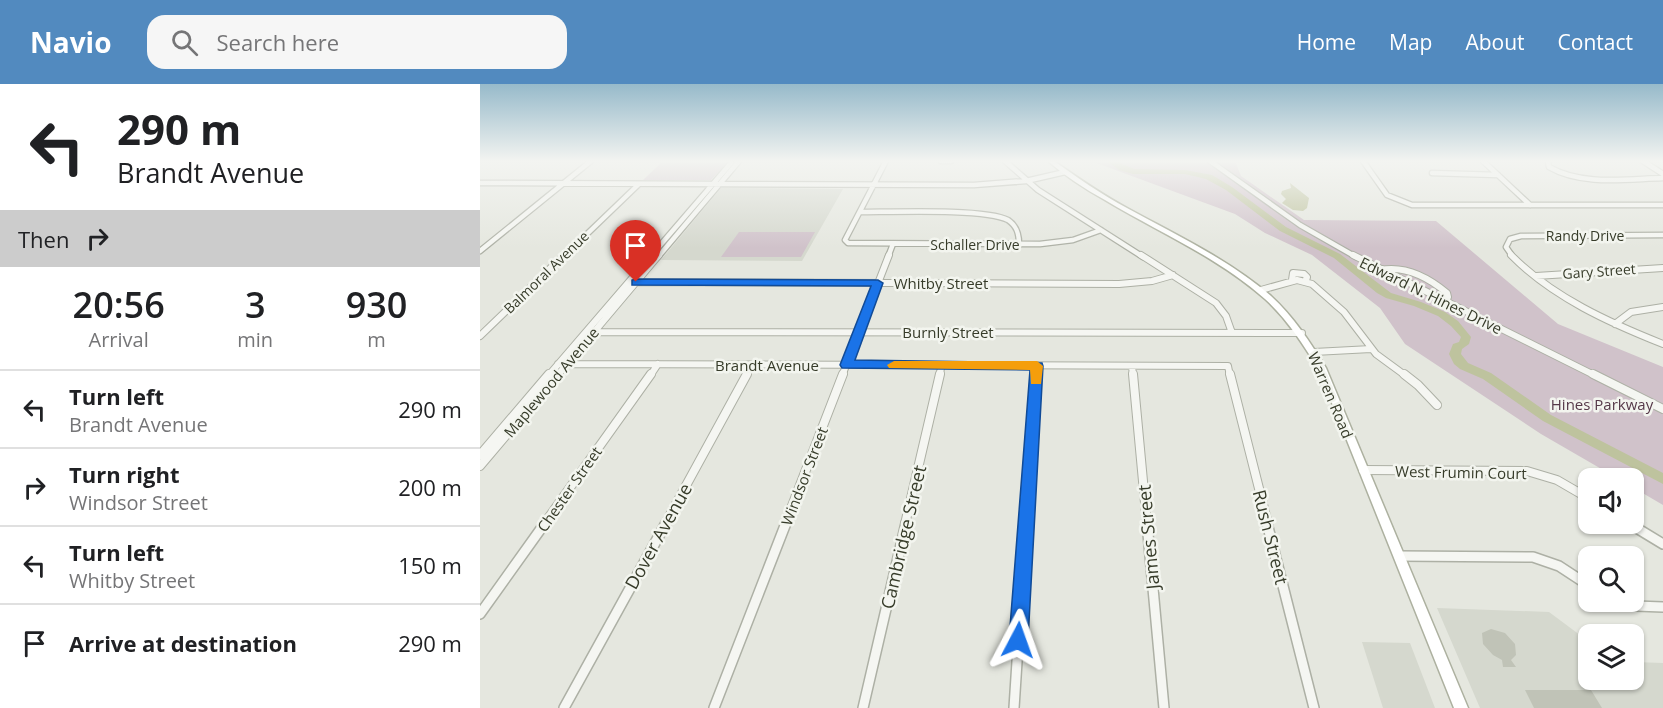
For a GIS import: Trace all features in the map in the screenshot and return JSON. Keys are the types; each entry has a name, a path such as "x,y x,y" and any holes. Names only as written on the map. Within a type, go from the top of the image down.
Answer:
{"main road":[{"name":"Warren Road","path":"1096,190 1230,269 1261,290 1283,310 1302,333 1314,352 1461,708"}],"street":[{"path":"480,251 554,190"},
{"name":"Balmoral Avenue","path":"480,336 633,190"},
{"name":"Maplewood Avenue","path":"480,454 711,190"},
{"path":"871,190 860,212 990,214 1005,218 1014,225 1020,233 1019,244"},
{"path":"1040,190 1219,306 1226,316 1232,333"},
{"name":"Edward N. Hines Drive","path":"1251,190 1300,225 1380,270 1663,410"},
{"path":"1381,190 1383,194 1407,204 1663,205"},
{"path":"1514,190 1530,205"},
{"name":"Schaller Drive","path":"860,212 847,242 1019,244 1064,242 1101,230"},
{"name":"Randy Drive","path":"1536,276 1509,253 1506,247 1508,242 1524,236 1663,235"},
{"name":"Windsor Street","path":"714,708 893,244"},
{"path":"1380,270 1396,267 1423,278 1447,293 1445,302"},
{"name":"Gary Street","path":"1536,276 1663,268"},
{"name":"Whitby Street","path":"632,282 1119,284 1152,281 1173,275"},
{"path":"1536,276 1569,300 1615,324 1663,344"},
{"path":"1261,290 1292,280 1306,281 1344,312 1371,349 1418,385 1437,405"},
{"name":"Maplewood Avenue","path":"481,465 594,332 632,282"},
{"path":"1615,324 1630,312 1663,307"},
{"name":"Burnly Street","path":"586,332 1302,333"},
{"path":"1314,352 1371,349"},
{"name":"Brandt Avenue","path":"558,364 1227,366"},
{"name":"Chester Street","path":"480,614 658,364"},
{"name":"Dover Avenue","path":"564,708 752,365"},
{"name":"Cambridge Street","path":"864,708 942,365"},
{"path":"1014,708 1037,366"},
{"name":"James Street","path":"1132,366 1164,708"},
{"name":"Rush Street","path":"1227,366 1314,708"},
{"name":"West Frumin Court","path":"1363,470 1527,471 1550,477 1578,492"},
{"path":"1644,532 1663,544"},
{"path":"1399,556 1533,557 1559,567 1578,579"},
{"path":"1644,606 1663,607"}],"shaded area":[{"path":"719,190 842,190 802,261 661,260"},
{"path":"1299,190 1309,198 1307,208 1303,211 1293,210 1282,203 1286,199 1281,194 1282,191"},
{"path":"1437,608 1549,612 1578,634 1578,690 1644,690 1644,662 1663,663 1663,708 1480,708"},
{"path":"1362,642 1410,643 1435,708 1383,708"}],"green space":[{"name":"Hines Parkway","path":"1170,190 1261,190 1304,220 1436,221 1558,324 1663,367 1663,505 1644,494 1644,468 1600,468 1541,434 1405,344 1380,308 1312,255 1265,233 1235,214"},
{"path":"739,232 815,232 801,257 721,257"}],"building":[{"path":"1491,629 1505,633 1515,644 1516,655 1511,660 1516,667 1503,667 1502,660 1493,655 1483,644 1482,633"},
{"path":"1525,690 1591,690 1602,708 1534,708"}],"waterway":[{"path":"1231,190 1283,229 1337,256 1387,295 1426,307 1448,318 1466,337 1464,344 1457,347 1455,354 1464,366 1487,376 1547,418 1663,479"}],"slow traffic":[{"path":"894,365 1037,366 1036,381"}],"route":[{"path":"636,282 878,283 847,365 1037,366 1018,640"}]}
